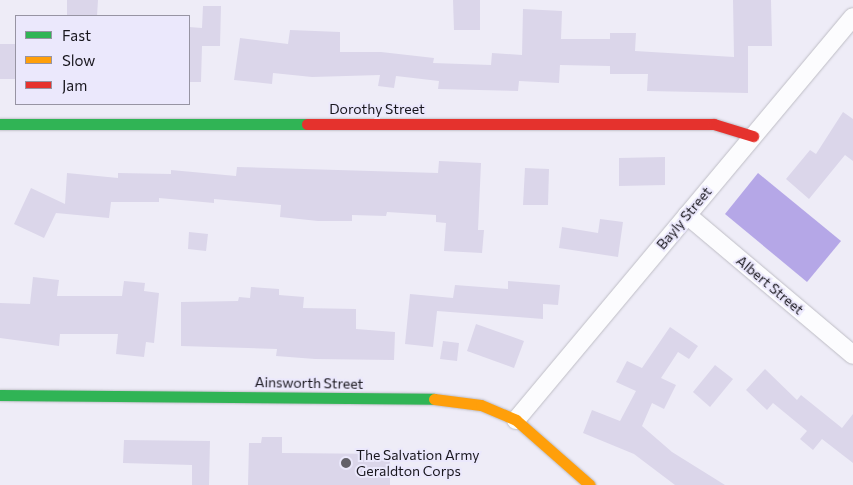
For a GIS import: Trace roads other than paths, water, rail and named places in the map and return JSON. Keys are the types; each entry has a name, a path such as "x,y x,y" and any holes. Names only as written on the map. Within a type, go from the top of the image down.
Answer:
{"street":[{"name":"Bayly Street","path":"516,420 853,17"},
{"name":"Dorothy Street","path":"0,124 714,124 753,136"},
{"name":"Albert Street","path":"687,215 853,355"},
{"name":"Ainsworth Street","path":"0,396 447,400 481,405 516,420 590,485"}],"place":[{"name":"The Salvation Army Geraldton Corps","path":"346,463"}]}
